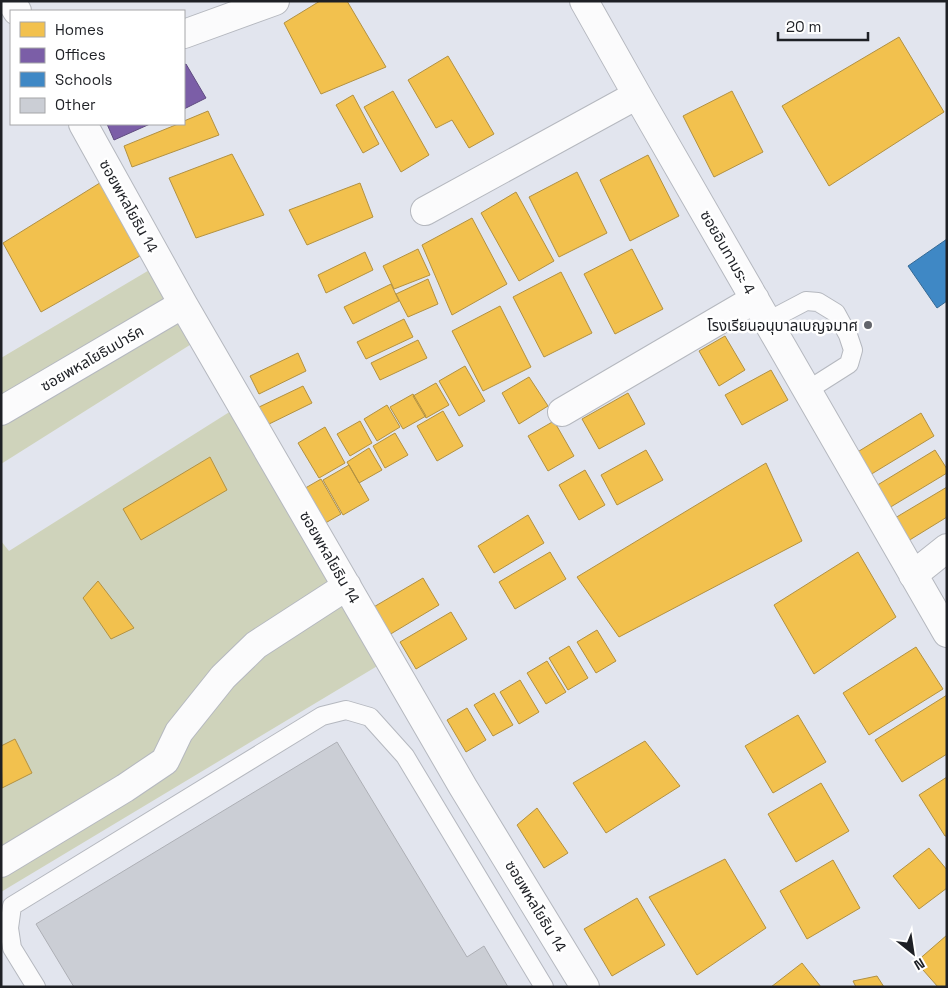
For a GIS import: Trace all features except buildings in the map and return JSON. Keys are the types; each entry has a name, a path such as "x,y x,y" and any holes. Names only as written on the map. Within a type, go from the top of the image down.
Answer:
{"street":[{"path":"185,34 275,1"},
{"name":"ซอยอินทามระ 4","path":"584,1 947,633"},
{"path":"425,211 637,94"},
{"name":"ซอยพหลโยธิน 14","path":"84,125 183,304 347,586 464,787 585,987"},
{"name":"ซอยพหลโยธินปาร์ค","path":"1,411 183,304"},
{"path":"562,412 762,310"},
{"path":"913,575 947,548"},
{"path":"1,863 125,788 165,761 179,732 223,677 256,645 347,586"}],"lane":[{"path":"762,310 806,301 818,302 836,313 848,335 853,350 849,364 808,390"},
{"path":"36,987 12,948 9,928 12,906 322,716 346,710 370,717 405,756 544,987"}],"green space":[{"path":"151,269 193,343 1,464 1,358"},
{"path":"231,411 379,665 1,892 1,541 9,551"}],"place":[{"name":"โรงเรียนอนุบาลเบญจมาศ","path":"868,325"}]}
